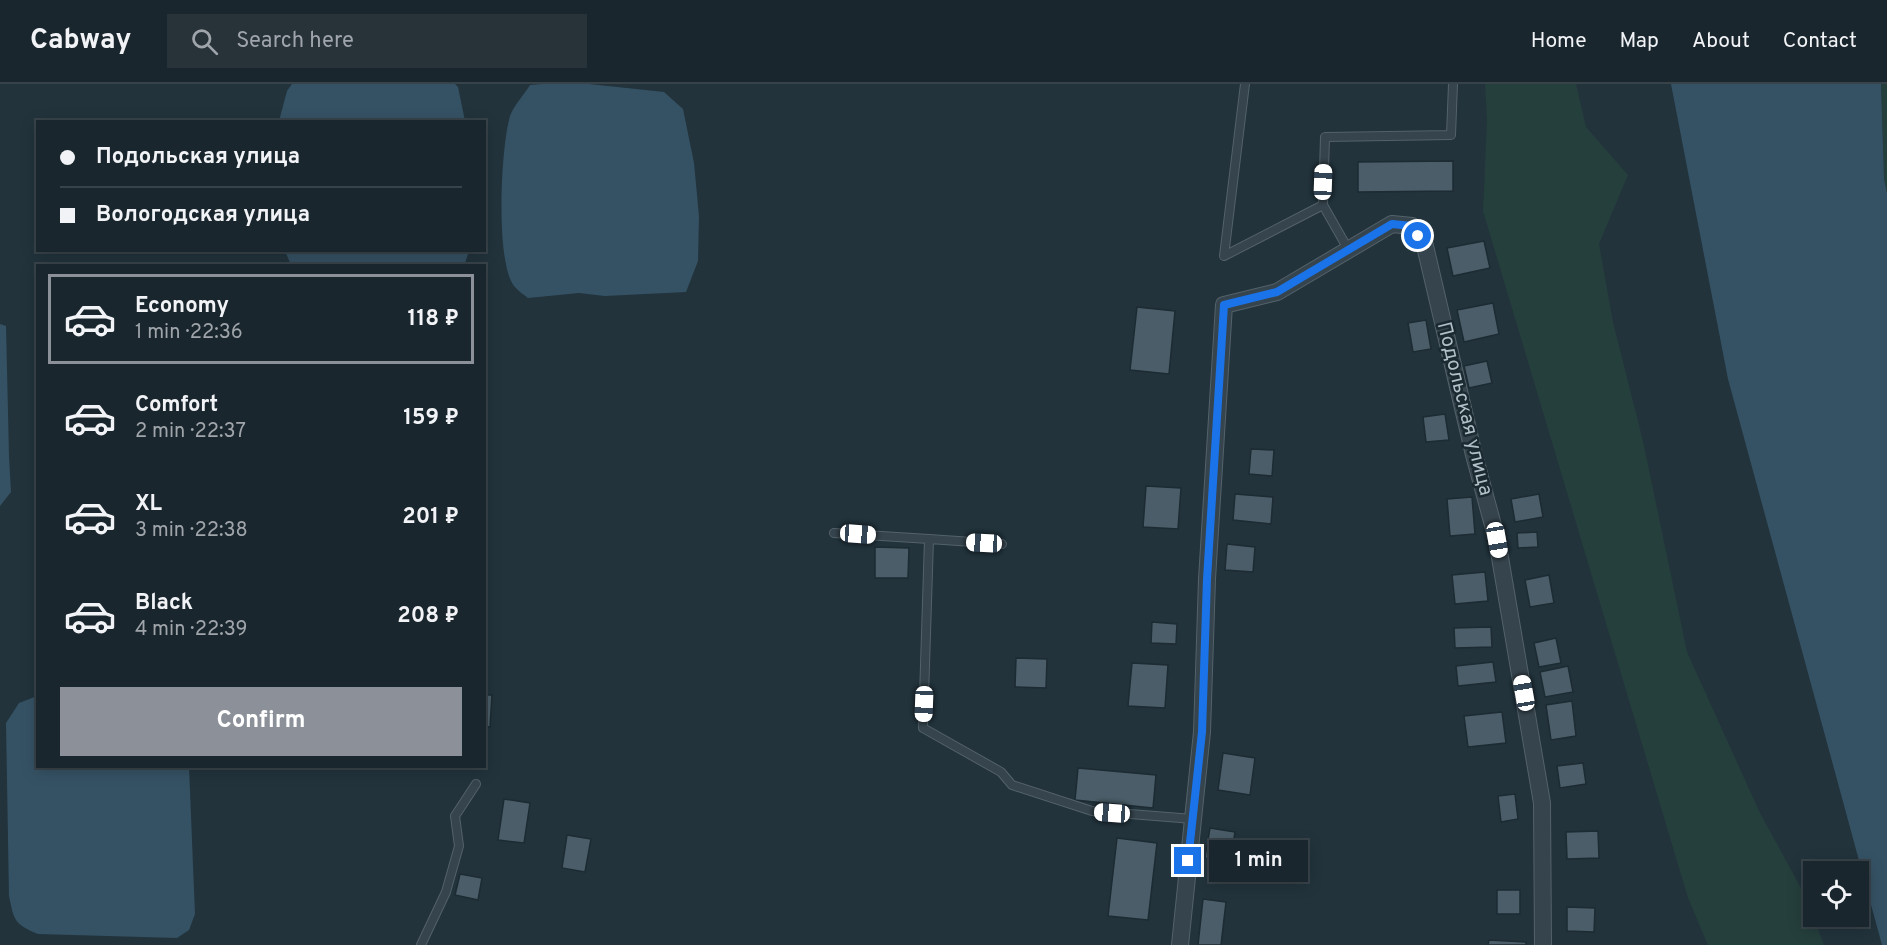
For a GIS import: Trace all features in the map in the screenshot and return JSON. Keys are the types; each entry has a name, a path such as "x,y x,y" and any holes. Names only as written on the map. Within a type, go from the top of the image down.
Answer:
{"street":[{"name":"Подольская улица","path":"1192,819 1202,732 1208,567 1224,305 1277,292 1392,224 1412,226 1425,246 1474,455 1497,540 1542,803 1543,945"},
{"path":"1180,945 1192,819"}],"lane":[{"path":"1245,84 1224,256 1323,205"},
{"path":"1348,249 1323,205 1325,136 1451,135 1453,84"},
{"path":"834,533 1002,544"},
{"path":"929,539 923,728 1001,772 1012,785 1092,811 1192,819"},
{"path":"422,945 446,892 459,846 455,816 476,784"}],"green space":[{"path":"1485,84 1576,84 1586,127 1628,175 1599,244 1613,322 1643,441 1687,652 1760,813 1803,892 1803,927 1817,927 1824,945 1708,945 1688,898 1483,211 1487,120"},
{"path":"1881,84 1887,84 1887,193 1884,179"}],"water":[{"path":"292,84 455,84 458,87 465,120 279,120 287,91"},
{"path":"589,84 664,92 683,109 694,163 699,216 698,261 686,292 605,296 579,293 528,298 514,286 508,273 502,229 504,152 512,112 530,85"},
{"path":"1671,84 1881,84 1884,179 1887,193 1887,945 1882,945 1869,897 1869,861 1859,861 1728,379"},
{"path":"286,252 469,252 465,264 291,264"},
{"path":"0,324 6,326 11,492 0,506"},
{"path":"36,696 36,768 189,768 195,914 189,930 177,938 38,934 16,920 9,896 6,723 19,703"}],"building":[{"path":"1453,161 1453,191 1358,192 1358,162"},
{"path":"1484,241 1490,268 1453,276 1447,248"},
{"path":"1493,303 1499,334 1464,342 1457,310"},
{"path":"1137,307 1175,311 1169,374 1130,370"},
{"path":"1426,320 1431,349 1413,352 1408,323"},
{"path":"1487,361 1492,383 1469,388 1464,366"},
{"path":"1445,414 1449,440 1426,442 1423,417"},
{"path":"1251,449 1274,450 1272,476 1249,474"},
{"path":"1146,486 1181,488 1178,529 1143,527"},
{"path":"1235,494 1273,497 1271,524 1233,520"},
{"path":"1539,494 1543,517 1515,522 1511,499"},
{"path":"1472,497 1475,534 1450,536 1447,499"},
{"path":"1537,532 1538,547 1518,548 1517,533"},
{"path":"1227,544 1255,547 1253,572 1225,570"},
{"path":"875,547 909,548 908,578 875,578"},
{"path":"1485,572 1488,601 1455,604 1452,575"},
{"path":"1549,575 1554,603 1530,607 1525,580"},
{"path":"1152,622 1177,624 1176,644 1151,643"},
{"path":"1491,627 1492,647 1455,648 1454,628"},
{"path":"1556,638 1561,663 1539,667 1534,643"},
{"path":"1016,658 1047,659 1046,688 1015,687"},
{"path":"1493,662 1496,682 1458,686 1456,666"},
{"path":"1132,663 1168,665 1165,708 1128,706"},
{"path":"1568,666 1573,692 1545,697 1540,672"},
{"path":"486,695 492,695 490,727 486,726"},
{"path":"1572,701 1576,736 1551,740 1546,705"},
{"path":"1502,712 1506,743 1468,747 1464,716"},
{"path":"1223,753 1255,758 1250,795 1218,790"},
{"path":"1583,763 1586,784 1560,788 1557,766"},
{"path":"1078,768 1156,775 1153,808 1075,800"},
{"path":"1515,794 1518,819 1501,822 1498,796"},
{"path":"504,799 530,803 524,843 498,840"},
{"path":"1210,828 1235,832 1230,862 1205,858"},
{"path":"1598,831 1599,858 1567,859 1566,832"},
{"path":"567,835 591,839 585,872 562,868"},
{"path":"1117,838 1157,843 1148,920 1108,916"},
{"path":"460,874 482,878 478,900 455,895"},
{"path":"1497,890 1520,890 1520,914 1497,914"},
{"path":"1203,899 1226,902 1221,945 1198,945"},
{"path":"1567,907 1595,908 1594,932 1567,931"},
{"path":"1489,940 1526,942 1526,945 1488,945"}],"route":[{"path":"1188,861 1202,732 1207,579 1224,305 1277,292 1392,224 1412,226 1418,236"}]}
